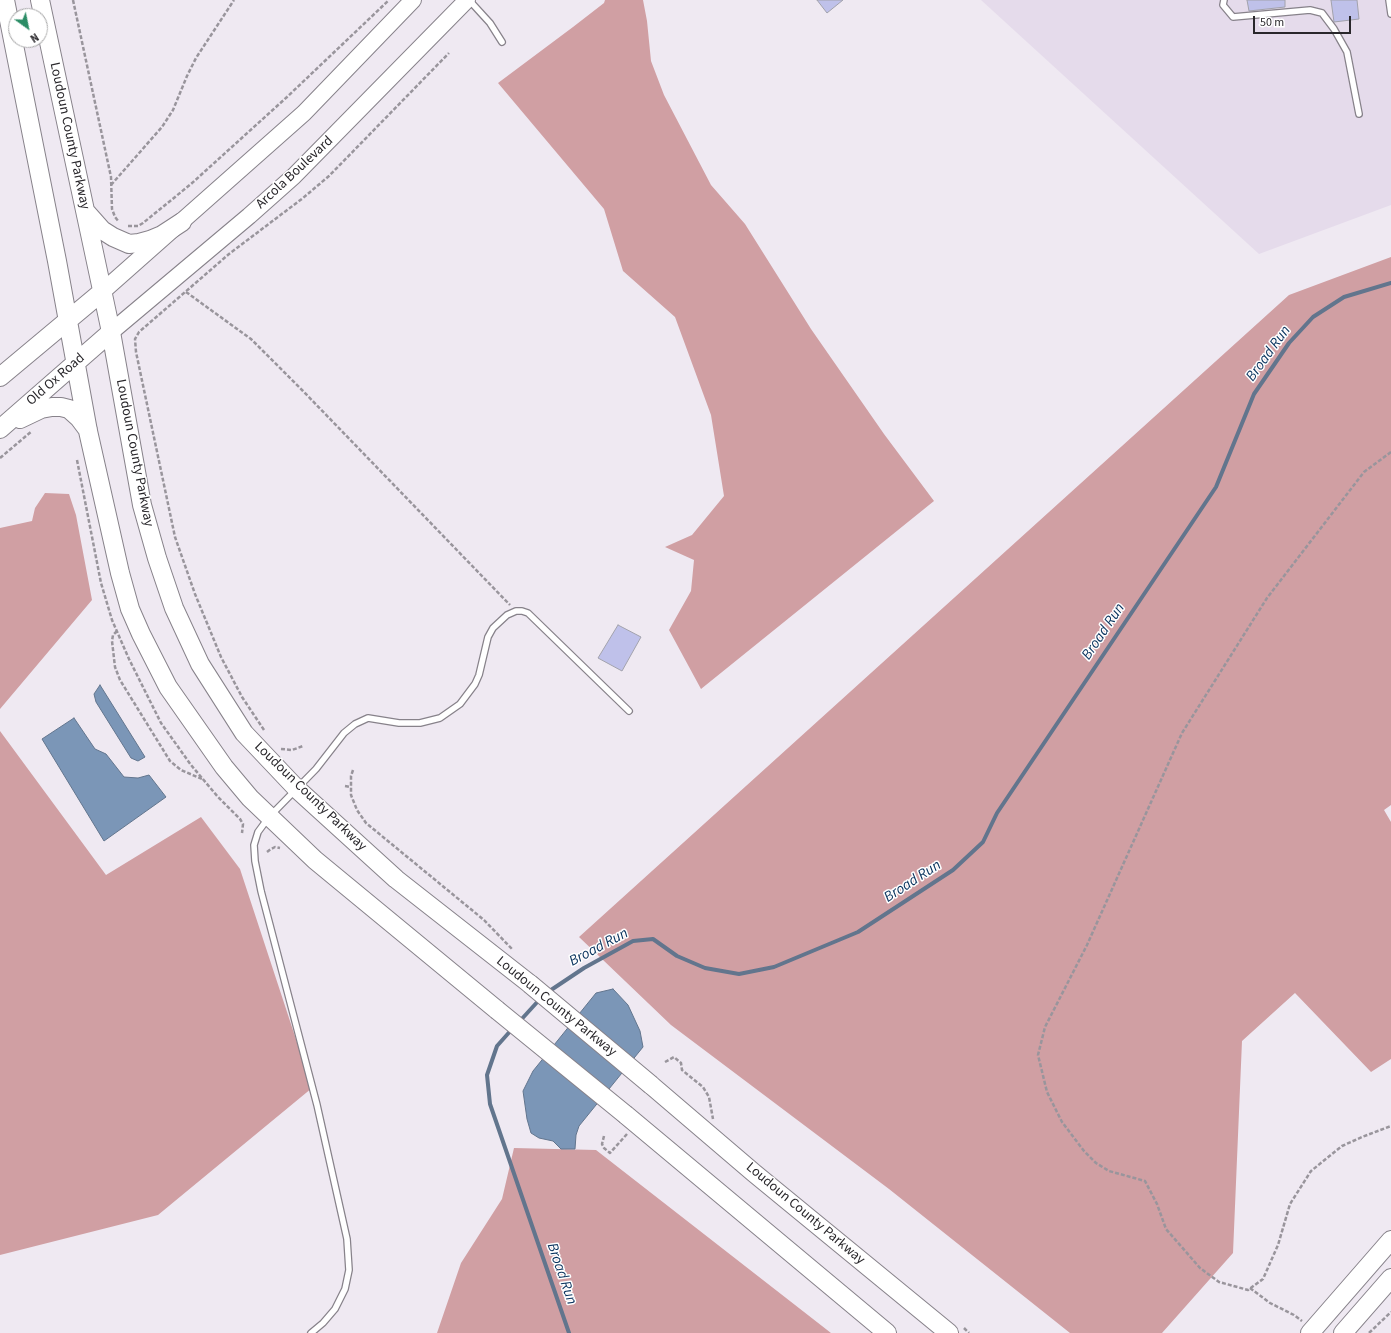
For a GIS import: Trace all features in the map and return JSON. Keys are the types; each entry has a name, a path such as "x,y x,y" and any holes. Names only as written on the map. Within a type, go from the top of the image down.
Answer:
{"main road":[{"path":"5,0 68,319 88,431 120,573 130,609 168,687 205,742 236,783 269,817 315,860 887,1333"},
{"name":"Loudoun County Parkway","path":"40,0 103,291 142,506 157,558 174,608 200,664 244,733 297,789 396,879 530,984 748,1168 949,1333"},
{"path":"0,377 103,291 304,113 413,0"},
{"name":"Arcola Boulevard","path":"111,332 249,216 294,176 468,0"},
{"path":"86,211 102,230 129,244 150,240 162,235 182,222"},
{"name":"Old Ox Road","path":"0,430 111,332"},
{"path":"0,430 41,408 52,406 69,410 79,418 88,431"},
{"path":"1307,1328 1391,1240"},
{"path":"1343,1333 1391,1278"}],"lane":[{"path":"468,0 490,23 502,42"},
{"path":"1224,0 1223,5 1233,17 1310,10 1322,13 1334,29 1346,52 1359,114"},
{"path":"1389,0 1391,14"},
{"path":"312,1333 335,1309 345,1289 349,1270 347,1239 317,1105 284,984 261,891 255,861 254,845 258,832 269,817 316,769 344,733 355,724 368,718 399,723 420,724 440,718 460,704 475,684 479,675 488,637 493,628 507,615 516,611 528,613 629,710"}],"path":[{"path":"73,0 111,177 111,203 114,217 125,226 138,226 144,224 191,184 288,97 389,0"},
{"path":"111,185 174,110 187,76 196,58 234,0"},
{"path":"264,730 234,683 221,656 195,594 175,537 136,352 135,339 139,332 229,254 303,198 329,176 449,53"},
{"path":"186,292 251,340 303,391 516,611"},
{"path":"0,458 33,430"},
{"path":"1391,452 1364,472 1268,598 1182,733 1087,945 1045,1027 1038,1055 1047,1092 1062,1122 1084,1151 1096,1163 1109,1171 1145,1180 1157,1204 1166,1229 1200,1268 1219,1282 1248,1290 1263,1279 1278,1244 1290,1204 1311,1171 1342,1146 1391,1126"},
{"path":"117,631 113,635 112,641 115,667 120,680 170,761 181,770 202,779"},
{"path":"277,748 282,750 292,750 303,746"},
{"path":"292,750 293,755"},
{"path":"353,770 351,776 351,795 357,810 366,823 484,920 516,953"},
{"path":"345,786 351,787"},
{"path":"665,1062 674,1057 681,1063 682,1070 703,1087 709,1098 713,1121"},
{"path":"604,1136 602,1144 610,1153 627,1134"},
{"path":"1250,1288 1270,1303 1294,1315 1307,1328"},
{"path":"1369,1333 1391,1312"}],"shaded area":[{"path":"605,0 643,0 647,21 651,61 664,95 711,185 745,224 811,329 884,434 934,501 701,689 669,630 691,591 694,560 665,547 692,535 724,496 711,415 675,317 623,271 604,209 498,83 604,3"},
{"path":"981,0 1391,0 1391,205 1259,254"},
{"path":"1391,257 1391,805 1384,810 1391,822 1391,1059 1371,1072 1295,993 1242,1041 1233,1253 1162,1333 1070,1333 889,1189 671,1025 579,937 1289,295"},
{"path":"45,493 69,494 76,515 92,600 0,709 0,528 32,521 35,508"},
{"path":"0,731 106,875 201,817 240,869 312,1088 158,1215 0,1255"},
{"path":"514,1148 596,1150 831,1333 437,1333 461,1263 502,1199"}],"water":[{"path":"100,685 145,757 138,761 131,758 96,702 94,694"},
{"path":"74,718 95,749 106,754 124,777 138,778 149,775 166,797 104,841 42,739"},
{"path":"613,989 628,1005 640,1031 643,1047 579,1126 576,1135 575,1149 561,1149 553,1141 539,1138 531,1133 527,1119 523,1091 533,1071 596,993"}],"building":[{"path":"817,0 843,0 827,13"},
{"path":"1247,0 1285,0 1285,7 1249,11"},
{"path":"1331,0 1357,0 1359,19 1334,22"},
{"path":"618,625 641,637 622,671 598,658"}],"waterway":[{"name":"Broad Run","path":"548,992 584,968 633,941 653,939 677,956 705,968 739,974 774,967 858,932 953,870 983,842 997,813 1216,487 1254,394 1289,343 1313,317 1344,297 1391,283"},
{"name":"Broad Run","path":"519,1022 540,999"},
{"name":"Broad Run","path":"513,1028 497,1046 487,1075 490,1104 569,1333"}]}
